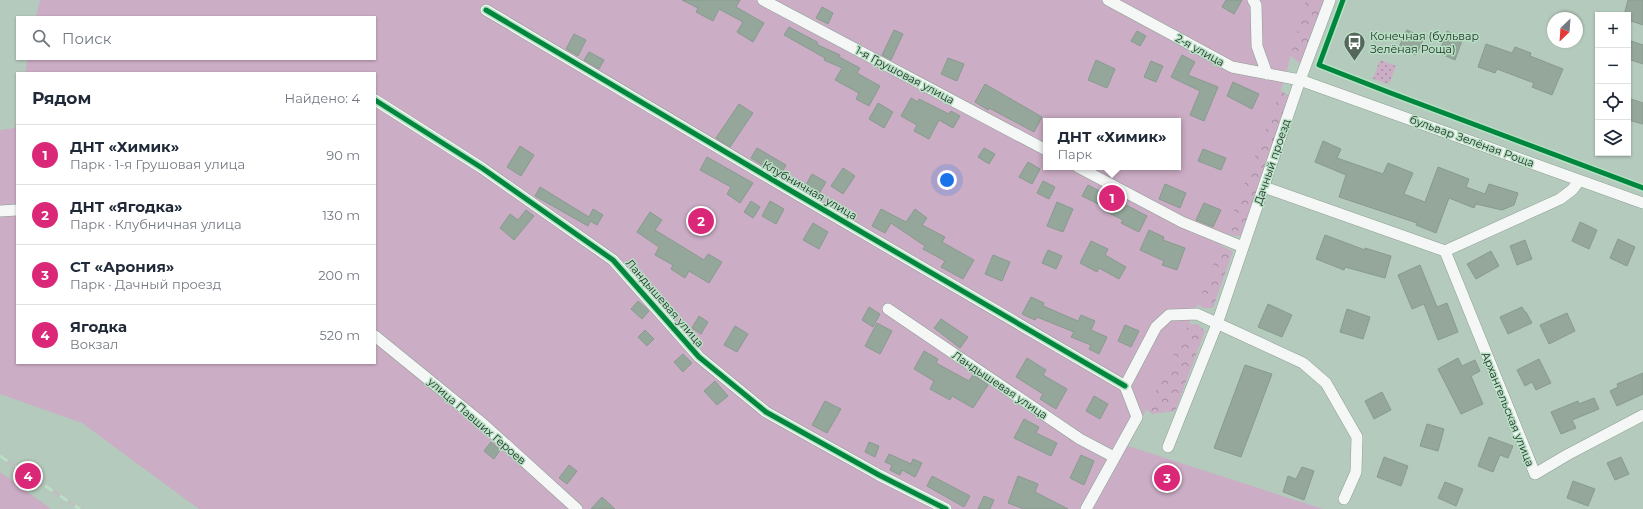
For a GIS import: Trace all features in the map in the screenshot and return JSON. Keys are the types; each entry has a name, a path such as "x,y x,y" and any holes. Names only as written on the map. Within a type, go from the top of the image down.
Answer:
{"street":[{"name":"1-я Грушовая улица","path":"763,0 1043,148"},
{"name":"2-я улица","path":"1108,0 1232,67 1300,80"},
{"path":"1253,0 1256,5 1257,46 1268,74"},
{"name":"Дачный проезд","path":"1168,447 1217,324 1300,80 1330,0"},
{"name":"Клубничная улица","path":"486,10 788,190 1125,386"},
{"name":"бульвар Зелёная Роща","path":"1300,80 1643,203"},
{"name":"Ландышевая улица","path":"376,101 482,168 613,260 699,357 766,412 879,475 946,509"},
{"path":"1084,170 1182,222 1243,247"},
{"path":"1264,187 1445,251 1560,198 1572,190 1579,181"},
{"path":"0,210 16,210"},
{"name":"Архангельская улица","path":"1445,251 1535,474 1567,455 1643,415"},
{"name":"Ландышевая улица","path":"888,309 1080,439 1114,457"},
{"path":"1086,509 1137,417 1125,386 1156,327 1169,315 1196,314 1303,363 1326,383 1356,436 1356,472 1344,499"},
{"name":"улица Павших Героев","path":"376,337 482,423 577,509"}],"green space":[{"path":"40,0 1306,0 1283,84 1195,312 1128,446 1323,509 199,509 82,423 0,394 0,130 15,128 16,122 16,364 376,364 376,72 25,72 28,60 376,60 376,16 36,16"},
{"path":"1278,0 1328,0 1303,66 1269,38"},
{"path":"1380,60 1396,66 1389,84 1373,79"},
{"path":"1278,88 1292,99 1242,236 1235,236 1218,231"},
{"path":"1204,238 1233,251 1213,308 1204,308 1195,303"},
{"path":"1198,324 1205,331 1175,411 1152,414 1145,408 1169,325"},
{"path":"0,472 51,509 0,509"}],"building":[{"path":"682,0 740,0 736,7 764,23 753,42 737,32 743,22 719,9 713,21 696,12 698,8"},
{"path":"1226,0 1242,0 1234,14 1222,7"},
{"path":"1628,0 1643,0 1643,25 1631,21 1631,12 1625,12"},
{"path":"822,7 833,13 828,24 816,18"},
{"path":"789,27 817,42 818,45 840,55 839,57 860,68 857,73 880,86 869,106 856,99 859,93 835,80 842,68 824,60 825,58 784,35"},
{"path":"894,30 903,34 891,60 882,55"},
{"path":"1407,30 1424,38 1416,55 1399,47"},
{"path":"1137,31 1146,36 1140,46 1131,41"},
{"path":"1447,31 1463,38 1455,60 1439,53"},
{"path":"574,34 586,40 578,56 566,49"},
{"path":"1631,41 1643,45 1643,64 1631,60"},
{"path":"1486,44 1512,53 1515,47 1531,53 1530,56 1563,69 1552,95 1532,87 1534,83 1497,69 1495,73 1478,67"},
{"path":"589,52 604,60 599,69 584,60"},
{"path":"1182,55 1195,62 1188,75 1218,87 1204,121 1190,115 1200,91 1171,77"},
{"path":"948,58 964,64 957,81 941,74"},
{"path":"1096,60 1115,69 1107,88 1088,80"},
{"path":"1151,61 1163,66 1156,82 1144,77"},
{"path":"1233,82 1259,94 1252,109 1227,96"},
{"path":"985,84 1042,117 1034,132 989,108 988,110 975,102"},
{"path":"911,98 918,102 919,99 949,114 951,111 960,116 953,128 939,120 929,139 914,131 917,125 901,116"},
{"path":"1631,99 1643,103 1643,124 1631,121"},
{"path":"878,103 893,112 884,128 869,119"},
{"path":"739,104 753,113 730,147 716,138"},
{"path":"1323,141 1341,149 1337,158 1383,174 1388,163 1413,173 1404,194 1425,202 1438,167 1469,179 1466,187 1485,194 1489,184 1518,193 1514,205 1502,210 1476,204 1474,208 1449,198 1436,233 1416,225 1417,223 1339,197 1346,175 1315,162"},
{"path":"520,146 534,155 521,176 507,167"},
{"path":"757,148 786,165 780,176 751,158"},
{"path":"984,148 995,154 989,164 978,157"},
{"path":"1203,149 1226,158 1221,170 1198,161"},
{"path":"707,157 753,183 740,203 727,194 731,187 700,170"},
{"path":"1028,162 1040,169 1032,184 1019,177"},
{"path":"843,168 855,176 843,194 831,186"},
{"path":"812,174 826,182 817,197 803,190"},
{"path":"1043,181 1055,187 1049,199 1037,193"},
{"path":"1165,184 1186,193 1180,208 1159,199"},
{"path":"1088,185 1147,216 1139,232 1121,223 1123,220 1103,210 1104,207 1082,196"},
{"path":"540,187 589,217 593,209 603,215 597,225 590,221 588,226 535,196"},
{"path":"751,201 760,207 753,218 744,212"},
{"path":"770,201 784,209 776,224 762,216"},
{"path":"1057,202 1073,209 1063,232 1047,226"},
{"path":"1204,203 1221,210 1213,227 1196,220"},
{"path":"881,209 906,222 915,209 927,218 922,225 945,237 942,242 974,260 963,279 941,267 945,261 923,249 925,246 891,223 885,233 872,226"},
{"path":"526,210 534,216 514,240 500,228 510,214 518,220"},
{"path":"650,212 662,220 655,230 704,260 708,254 722,262 709,283 689,271 685,278 671,269 673,265 655,255 659,247 637,232"},
{"path":"1580,222 1597,230 1589,249 1572,241"},
{"path":"813,223 828,232 819,249 803,240"},
{"path":"1149,230 1164,237 1163,240 1185,248 1177,270 1162,265 1164,261 1140,250"},
{"path":"1325,235 1365,250 1365,248 1391,256 1385,278 1345,267 1344,270 1316,259"},
{"path":"1618,239 1635,247 1627,266 1610,258"},
{"path":"1525,240 1532,259 1517,265 1510,246"},
{"path":"1091,241 1108,249 1105,255 1126,267 1119,279 1099,268 1097,272 1080,263"},
{"path":"1048,250 1062,256 1056,269 1042,263"},
{"path":"1491,251 1499,266 1476,279 1467,264"},
{"path":"993,255 1010,262 1002,281 985,274"},
{"path":"1420,265 1437,307 1447,303 1458,332 1438,340 1424,304 1412,309 1398,275"},
{"path":"1031,297 1044,303 1043,306 1078,321 1081,315 1095,321 1091,330 1107,337 1099,354 1089,349 1091,345 1071,337 1074,332 1037,317 1035,320 1022,314"},
{"path":"638,301 649,311 642,319 631,309"},
{"path":"1268,304 1292,315 1282,337 1258,327"},
{"path":"869,307 880,314 873,327 862,320"},
{"path":"1522,307 1532,323 1508,334 1500,317"},
{"path":"1347,309 1370,317 1363,339 1340,332"},
{"path":"1567,313 1575,331 1549,344 1540,325"},
{"path":"699,316 708,322 701,334 692,328"},
{"path":"941,319 968,337 960,348 934,328"},
{"path":"877,323 892,331 880,354 865,346"},
{"path":"1125,325 1139,331 1131,347 1118,341"},
{"path":"735,326 748,334 737,352 724,345"},
{"path":"645,330 654,339 647,346 638,337"},
{"path":"924,351 938,359 936,363 969,381 973,375 988,385 973,408 952,396 950,400 930,389 934,381 914,369"},
{"path":"683,354 692,363 683,372 674,362"},
{"path":"1027,358 1046,370 1043,375 1067,389 1056,409 1040,399 1043,394 1016,377"},
{"path":"1458,358 1462,366 1475,360 1480,371 1471,376 1483,404 1461,414 1438,369"},
{"path":"1539,359 1551,383 1536,390 1532,382 1525,386 1517,370"},
{"path":"1245,365 1272,374 1241,457 1214,448"},
{"path":"1643,373 1643,394 1617,406 1610,391 1618,387 1617,384"},
{"path":"715,381 728,396 717,405 704,391"},
{"path":"1382,392 1391,410 1374,419 1365,401"},
{"path":"1094,396 1108,404 1100,419 1086,411"},
{"path":"1594,398 1599,409 1572,420 1576,428 1561,434 1551,412 1578,401 1579,404"},
{"path":"825,401 841,409 827,433 812,425"},
{"path":"1024,419 1039,427 1036,433 1057,443 1051,456 1014,438"},
{"path":"1427,424 1444,429 1438,451 1420,446"},
{"path":"1489,437 1513,446 1508,458 1500,455 1493,472 1478,466"},
{"path":"491,442 500,450 494,459 484,451"},
{"path":"869,442 879,446 875,457 865,452"},
{"path":"889,454 911,464 913,459 922,463 915,477 902,470 900,475 890,470 892,465 885,462"},
{"path":"1081,455 1094,461 1084,485 1070,478"},
{"path":"1384,457 1408,466 1401,486 1377,477"},
{"path":"1621,457 1629,474 1615,480 1607,463"},
{"path":"569,465 577,471 567,484 559,478"},
{"path":"1302,467 1314,471 1304,500 1283,492 1288,476 1296,479"},
{"path":"932,476 970,496 964,507 927,486"},
{"path":"1018,476 1038,484 1035,492 1068,509 1024,509 1008,503"},
{"path":"1573,481 1595,489 1588,506 1567,498"},
{"path":"1445,482 1463,489 1456,506 1438,498"},
{"path":"984,496 994,500 990,509 978,509"},
{"path":"602,497 615,509 591,509"}],"railway":[{"path":"0,456 80,509"}],"cycle path":[{"path":"1343,0 1319,65 1643,188"},
{"path":"486,10 1125,386"},
{"path":"376,101 482,168 613,260 699,357 766,412 879,475 946,509"}],"place":[{"name":"Конечная (бульвар Зелёная Роща)","path":"1354,62"},
{"name":"ДНТ «Химик»","path":"1112,198"},
{"name":"ДНТ «Ягодка»","path":"701,221"},
{"name":"Ягодка","path":"28,476"},
{"name":"СТ «Арония»","path":"1167,478"}]}
